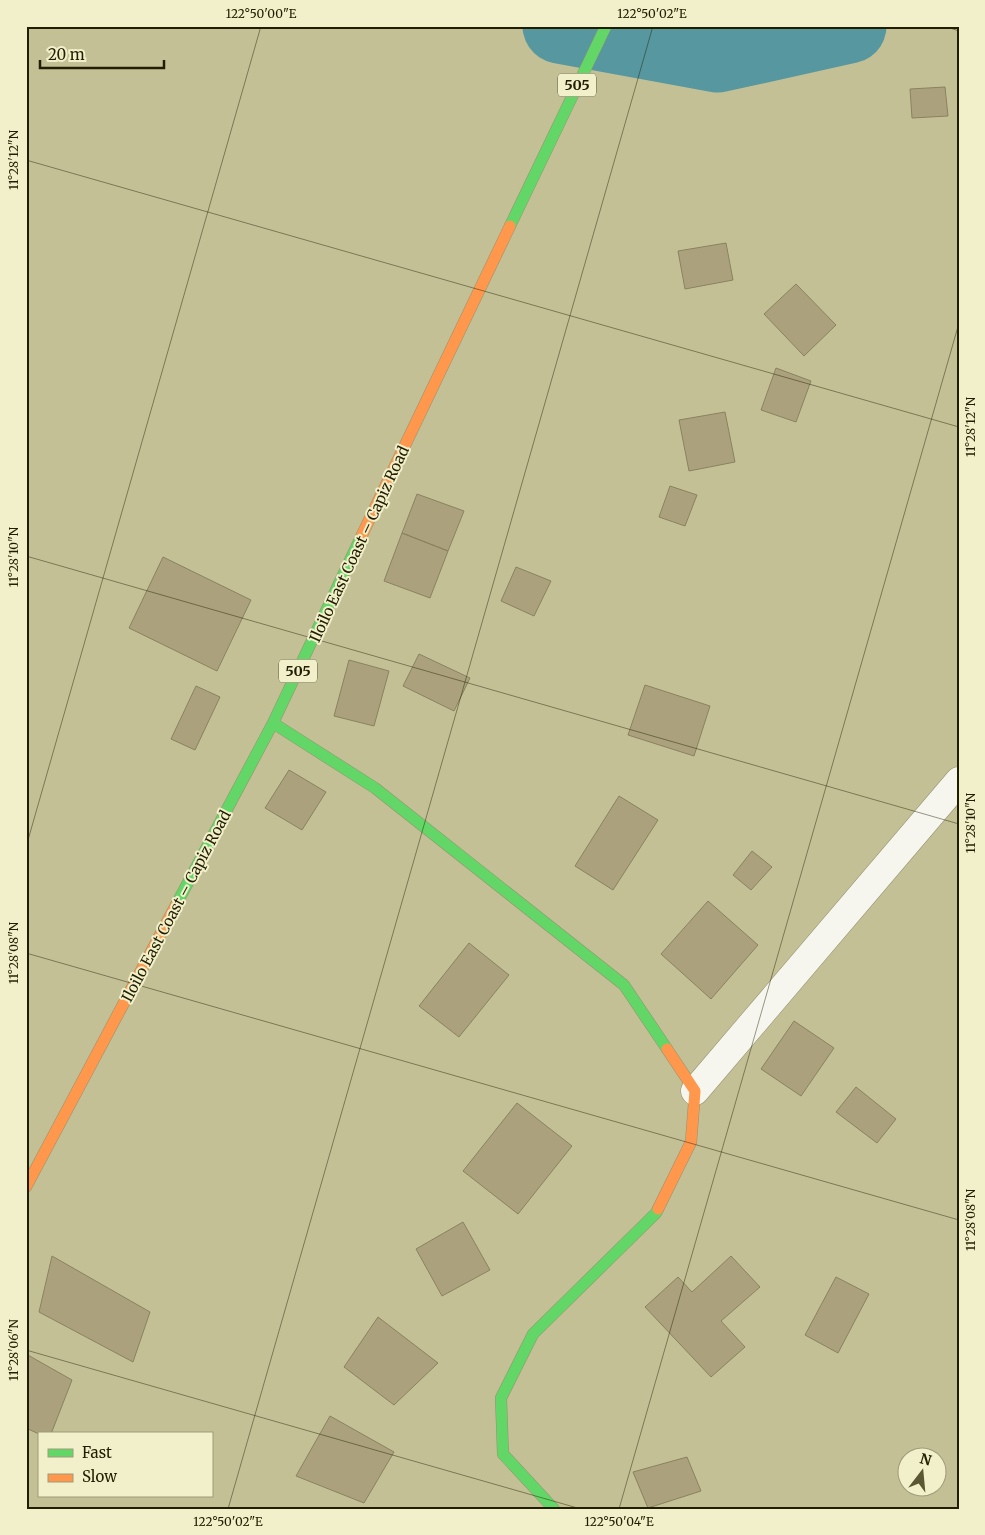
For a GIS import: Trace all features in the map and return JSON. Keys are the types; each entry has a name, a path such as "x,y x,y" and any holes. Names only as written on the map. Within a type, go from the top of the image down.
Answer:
{"main road":[{"name":"Iloilo East Coast – Capiz Road","path":"26,1187 273,723 606,26"},
{"path":"273,723 374,788 624,985 695,1091 691,1142 656,1213 533,1334 501,1398 503,1454 554,1509"}],"street":[{"path":"695,1091 959,781"}],"building":[{"path":"945,87 948,116 912,118 910,89"},
{"path":"726,243 733,280 685,289 678,251"},
{"path":"796,284 836,325 804,356 764,314"},
{"path":"776,368 811,381 796,422 761,410"},
{"path":"725,412 735,462 689,471 679,420"},
{"path":"670,486 697,495 685,526 659,517"},
{"path":"417,494 464,511 448,551 402,533"},
{"path":"402,533 448,551 430,598 384,581"},
{"path":"163,557 251,600 217,671 129,628"},
{"path":"516,567 551,581 534,616 501,601"},
{"path":"419,654 470,678 454,711 403,686"},
{"path":"349,660 389,671 374,726 334,716"},
{"path":"645,685 710,706 694,756 628,735"},
{"path":"196,686 220,697 195,750 171,739"},
{"path":"289,770 326,792 302,830 265,808"},
{"path":"619,796 658,820 613,890 575,866"},
{"path":"752,851 772,867 751,890 733,875"},
{"path":"708,901 758,945 711,999 661,954"},
{"path":"469,943 509,975 459,1037 419,1006"},
{"path":"794,1021 834,1048 801,1096 761,1069"},
{"path":"856,1087 896,1119 877,1143 836,1112"},
{"path":"517,1103 572,1146 518,1214 463,1171"},
{"path":"463,1222 490,1270 442,1296 416,1249"},
{"path":"52,1256 150,1312 133,1362 39,1312"},
{"path":"731,1256 760,1287 721,1321 745,1347 711,1377 645,1307 678,1277 692,1292"},
{"path":"836,1277 869,1294 838,1353 805,1335"},
{"path":"378,1317 438,1363 394,1405 344,1367"},
{"path":"26,1354 72,1380 52,1432 38,1432 38,1434 26,1428"},
{"path":"330,1416 394,1452 364,1503 296,1476"},
{"path":"687,1457 701,1491 648,1508 633,1472"}],"waterway":[{"path":"560,26 718,55 849,26"}],"traffic: fast":[{"path":"510,226 606,26"},
{"path":"176,905 273,723 362,535"},
{"path":"273,723 375,788 624,985 667,1049"},
{"path":"554,1509 503,1454 501,1398 533,1334 658,1209"}],"traffic: slow":[{"path":"362,535 510,226"},
{"path":"26,1187 176,905"},
{"path":"658,1209 691,1142 695,1091 667,1049"}]}
